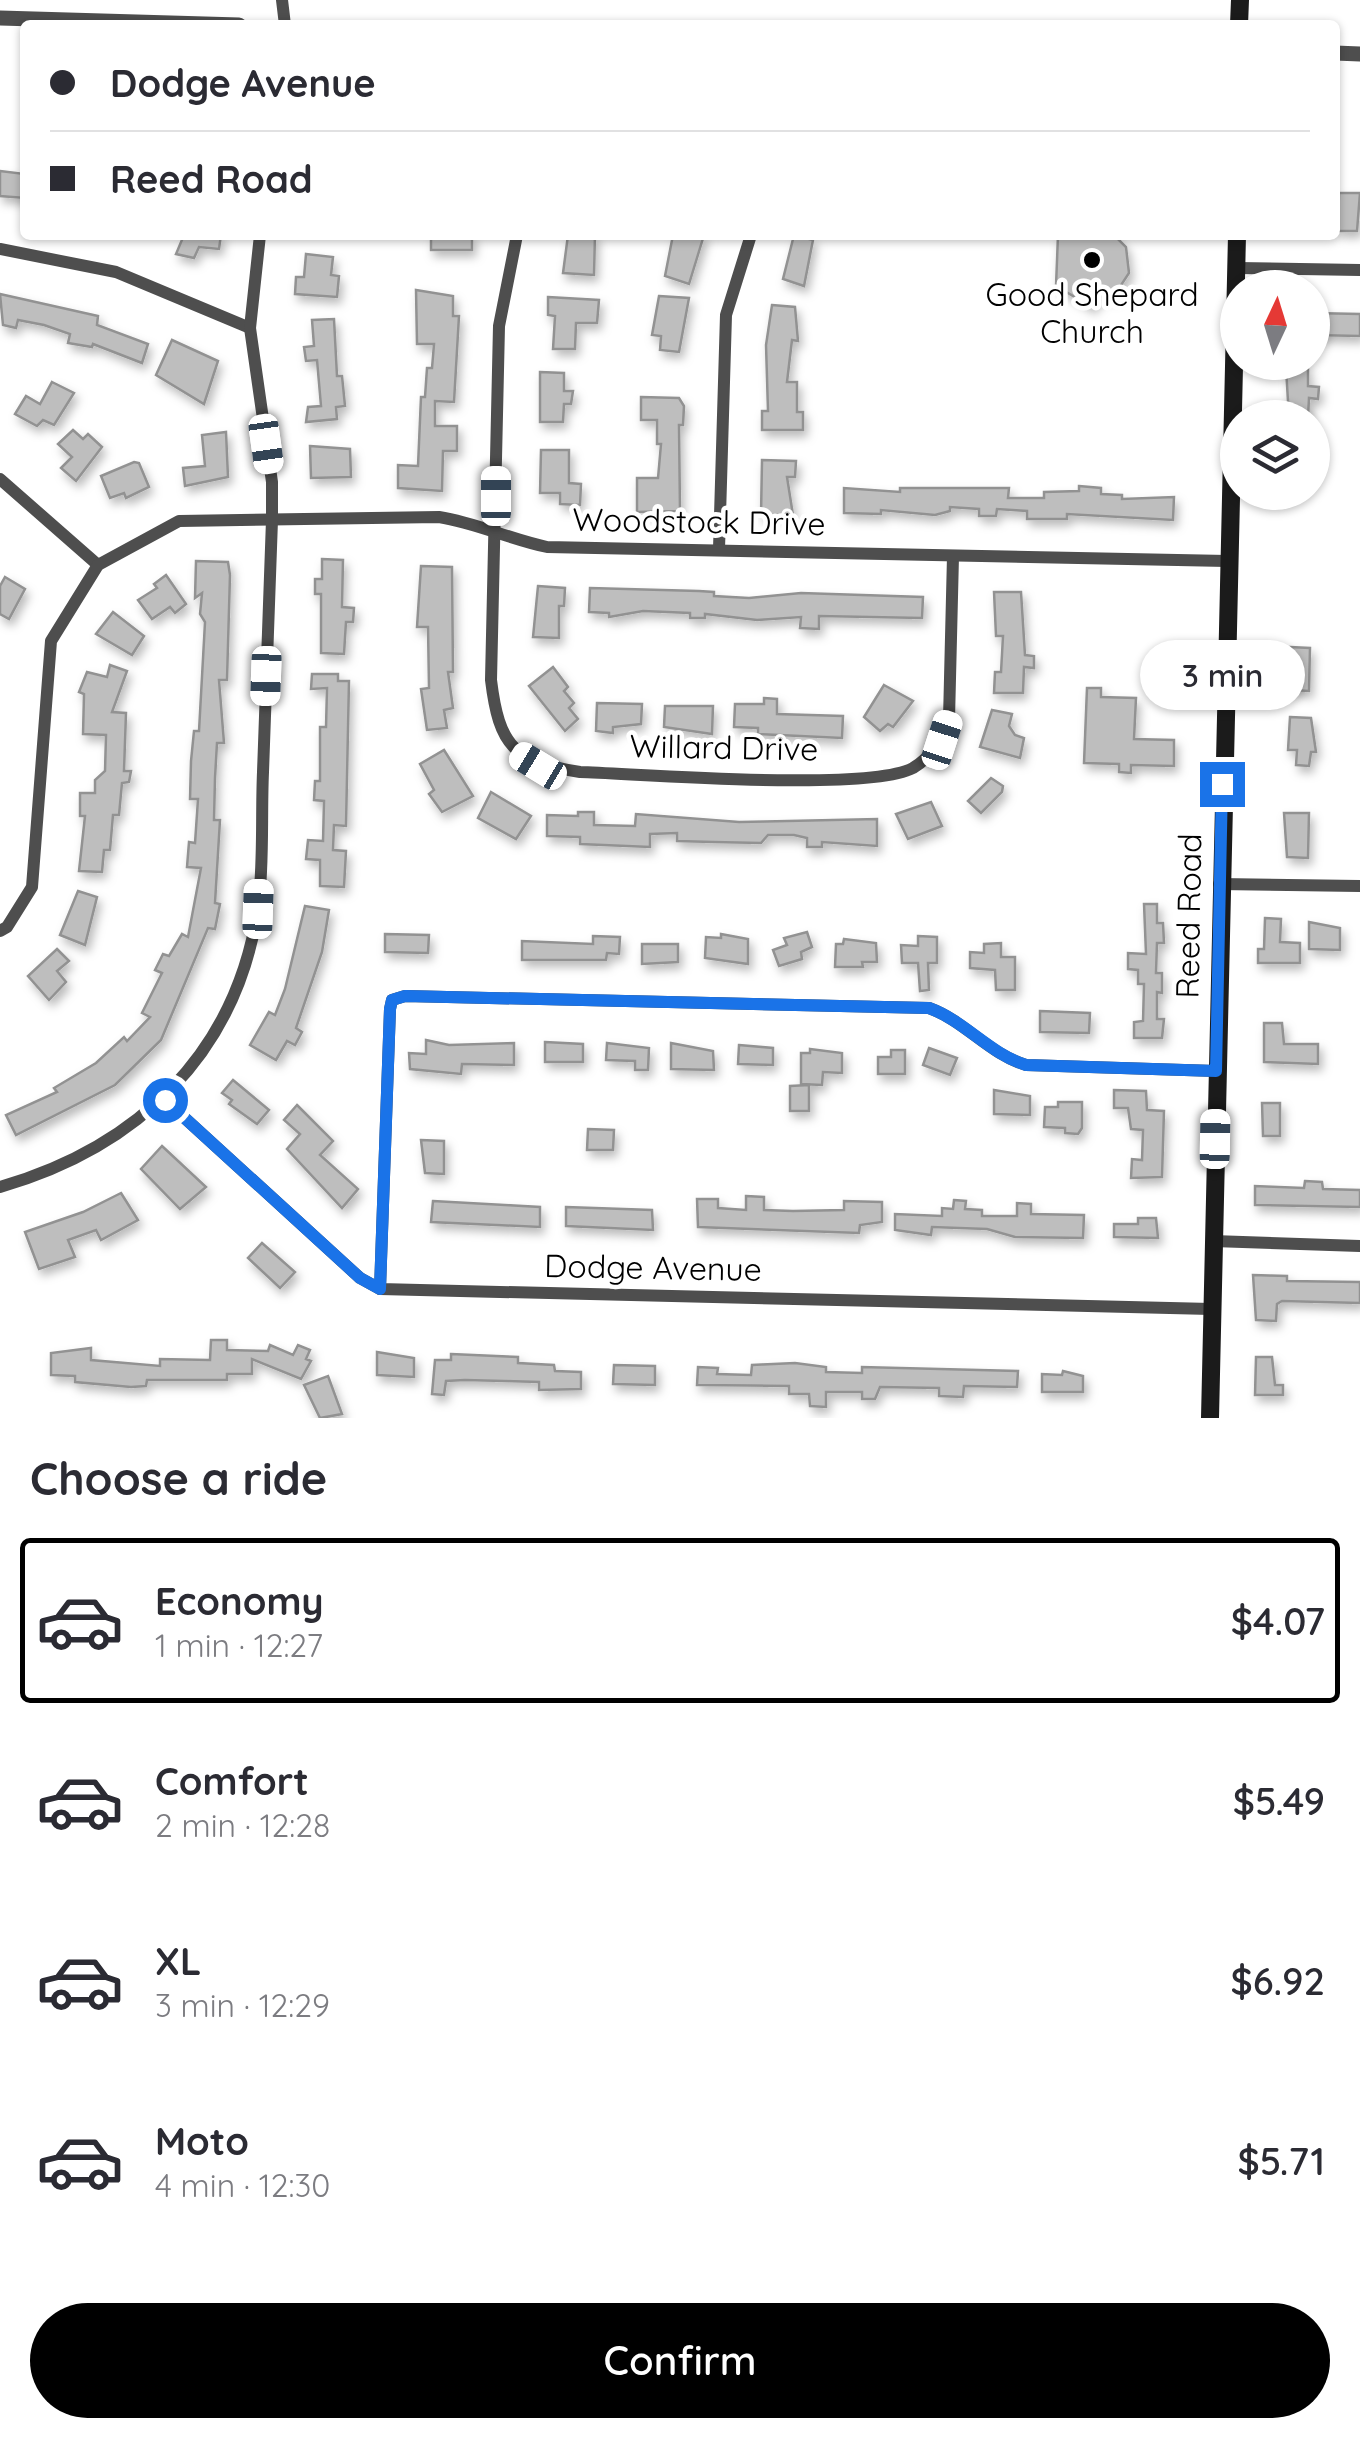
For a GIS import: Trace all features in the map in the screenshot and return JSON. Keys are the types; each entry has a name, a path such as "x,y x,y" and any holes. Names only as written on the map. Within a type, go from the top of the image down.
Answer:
{"main road":[{"name":"Reed Road","path":"1210,1418 1237,240"}],"street":[{"path":"0,18 68,20"},
{"path":"0,1187 50,1172 165,1100 229,1012 258,909 272,520 272,482 250,328 259,240"},
{"path":"496,530 499,326 517,240"},
{"path":"719,549 726,315 749,240"},
{"path":"0,249 116,272 250,328"},
{"path":"1237,268 1360,270"},
{"path":"0,480 98,564 50,642 32,886 7,928 0,931"},
{"name":"Woodstock Drive","path":"98,564 180,521 439,517 546,546 1227,561"},
{"name":"Willard Drive","path":"496,530 491,680 503,734 516,753 538,766 580,772 859,779 892,775 929,756 942,740 948,719 953,556"},
{"path":"1220,884 1360,886"},
{"path":"165,1100 360,1278 380,1289 392,1000 405,996 929,1008 948,1015 1009,1060 1026,1065 1216,1071"},
{"path":"1213,1241 1360,1246"},
{"name":"Dodge Avenue","path":"380,1289 1211,1309"}],"building":[{"path":"0,171 20,173 20,198 0,196"},
{"path":"1340,193 1360,193 1357,231 1340,231"},
{"path":"182,240 220,240 219,249 199,247 194,258 176,254"},
{"path":"431,240 472,240 472,250 431,250"},
{"path":"567,240 595,240 594,275 563,273"},
{"path":"672,240 702,240 689,284 665,276"},
{"path":"793,240 813,240 804,286 783,279"},
{"name":"Good Shepard Church","path":"1058,240 1119,240 1126,247 1129,273 1114,296 1101,294 1092,307 1056,286"},
{"path":"306,254 333,257 331,275 339,276 337,297 295,294 296,277 304,277"},
{"path":"416,290 453,296 453,316 459,316 454,402 435,401 435,426 457,426 457,451 443,451 442,491 398,488 398,465 418,466 421,397 425,397 427,368 432,368 434,344 417,344"},
{"path":"0,294 98,316 97,325 148,344 142,363 93,344 92,347 68,343 70,334 44,325 18,320 16,328 3,325"},
{"path":"659,296 689,298 679,352 660,350 661,336 652,335"},
{"path":"548,297 599,300 597,323 576,323 575,349 553,349 555,316 548,315"},
{"path":"772,305 795,307 798,341 792,340 787,382 797,382 797,412 803,412 803,430 762,430 762,411 768,411 766,345"},
{"path":"1330,313 1360,314 1360,336 1330,335"},
{"path":"334,319 337,376 342,376 345,406 336,407 337,419 306,422 308,407 321,406 317,360 306,361 304,347 314,346 312,320"},
{"path":"172,340 218,361 204,404 156,375"},
{"path":"540,372 564,373 564,391 573,391 571,404 564,404 563,422 540,422"},
{"path":"1287,380 1308,380 1308,386 1319,387 1318,399 1288,400"},
{"path":"52,382 74,393 54,425 43,420 37,426 15,414 26,396 40,404"},
{"path":"641,397 679,398 684,406 683,425 679,425 680,511 637,512 637,478 658,478 661,444 657,444 657,420 641,420"},
{"path":"73,430 83,439 88,434 102,447 76,481 61,468 72,457 58,444"},
{"path":"226,432 228,477 185,486 183,468 205,466 202,435"},
{"path":"310,446 350,449 351,477 311,478"},
{"path":"541,450 569,450 569,483 581,484 580,505 560,504 560,493 540,493"},
{"path":"762,460 796,461 795,477 787,477 793,515 761,515"},
{"path":"139,463 149,487 126,498 124,493 110,498 101,476"},
{"path":"1079,486 1101,488 1101,494 1122,495 1122,499 1174,497 1173,520 1067,514 1067,519 1027,519 1027,511 997,509 996,516 979,516 979,509 950,507 950,511 935,515 881,510 881,514 844,513 844,488 900,492 900,488 1009,488 1008,498 1044,498 1044,492 1079,491"},
{"path":"322,559 343,560 342,607 354,608 353,622 346,622 344,654 321,653 321,594 315,594 315,579 322,579"},
{"path":"196,561 228,562 230,575 227,680 219,680 224,743 217,743 215,778 214,820 220,820 215,903 220,904 215,929 208,928 161,1040 115,1085 16,1135 6,1115 57,1092 54,1088 96,1063 124,1037 127,1041 150,1017 142,1013 162,973 155,970 163,954 169,956 182,934 188,937 201,868 187,867 189,842 195,843 198,799 190,799 191,761 194,731 199,731 205,622 200,614 202,593 195,598"},
{"path":"421,566 452,567 453,672 448,672 453,708 444,710 447,728 427,730 421,689 429,688 428,627 417,627"},
{"path":"166,575 186,604 175,613 170,607 152,619 138,600 157,588 154,584"},
{"path":"5,577 25,589 9,619 0,614 0,586"},
{"path":"538,586 565,588 564,606 559,606 559,638 533,637"},
{"path":"590,588 699,591 749,598 801,593 923,597 922,618 819,616 819,629 800,628 801,617 757,620 705,614 705,618 690,618 690,613 643,611 609,617 609,613 589,612"},
{"path":"994,592 1021,592 1025,655 1034,656 1034,668 1024,667 1023,693 994,693 995,672 1001,672 1003,636 996,636"},
{"path":"113,612 144,636 132,655 96,634"},
{"path":"1290,647 1310,648 1309,691 1290,690"},
{"path":"110,665 127,671 112,712 126,713 124,771 131,771 129,782 122,783 119,815 113,815 110,850 104,850 102,872 79,871 85,816 80,816 80,793 95,793 95,780 105,771 106,735 83,734 84,694 79,692 87,672 107,677"},
{"path":"553,667 568,687 564,691 574,703 569,708 578,719 565,731 529,686"},
{"path":"312,674 338,674 338,681 349,681 346,826 334,825 333,850 346,851 344,887 320,886 320,860 306,859 308,840 323,841 324,801 314,800 315,781 320,781 320,727 326,727 327,688 311,689"},
{"path":"884,685 913,701 893,727 888,724 880,731 864,717"},
{"path":"1087,688 1101,688 1101,697 1136,698 1134,739 1174,740 1174,766 1131,765 1131,773 1119,772 1119,764 1084,763"},
{"path":"764,698 777,699 777,714 843,716 842,738 758,734 758,728 734,727 735,704 764,704"},
{"path":"597,703 642,704 641,724 613,727 613,733 596,731"},
{"path":"665,706 713,706 712,734 664,727"},
{"path":"992,710 1012,714 1009,726 1015,735 1024,738 1020,758 980,747"},
{"path":"1290,717 1311,718 1316,752 1311,752 1309,766 1296,765 1297,750 1288,750"},
{"path":"444,750 473,796 442,812 429,794 434,790 420,764"},
{"path":"991,778 1003,786 1002,792 981,813 968,801"},
{"path":"491,792 531,816 516,839 478,818"},
{"path":"931,802 942,826 908,839 896,814"},
{"path":"578,812 594,812 594,825 635,826 636,814 739,822 877,819 877,846 822,842 822,847 807,847 807,838 794,835 768,835 761,843 677,841 677,833 650,834 650,847 580,844 580,837 547,836 547,815 578,816"},
{"path":"1284,813 1309,813 1308,858 1287,857"},
{"path":"78,891 97,897 85,945 60,935"},
{"path":"1144,904 1157,904 1157,923 1163,923 1164,943 1157,943 1156,973 1162,973 1157,1019 1164,1019 1162,1038 1134,1038 1134,1022 1143,1021 1144,984 1138,984 1138,970 1128,969 1128,953 1146,954"},
{"path":"305,906 329,910 322,952 296,1028 302,1032 295,1045 287,1041 276,1060 250,1045 269,1012 275,1015"},
{"path":"1265,918 1281,919 1280,942 1300,943 1300,963 1258,963 1258,949 1264,949"},
{"path":"1309,922 1340,928 1340,950 1309,949"},
{"path":"807,932 812,947 801,952 802,959 779,966 773,950 787,945 784,938"},
{"path":"385,934 429,935 428,953 385,952"},
{"path":"721,934 748,939 748,964 705,958 706,937 721,938"},
{"path":"593,936 620,937 619,954 607,953 606,960 522,960 522,941 593,944"},
{"path":"918,936 937,937 937,963 928,963 929,990 920,991 918,963 902,963 901,945 918,946"},
{"path":"844,939 876,943 877,962 862,962 863,967 835,967 836,944 843,944"},
{"path":"1001,943 1001,957 1015,957 1015,990 996,990 995,970 970,968 970,952 984,953 984,944"},
{"path":"642,944 678,944 678,962 642,964"},
{"path":"57,949 69,961 57,971 66,982 49,1000 28,976"},
{"path":"1040,1011 1090,1013 1089,1033 1040,1032"},
{"path":"1264,1023 1282,1023 1284,1044 1318,1044 1318,1064 1264,1062"},
{"path":"426,1040 449,1045 514,1043 514,1065 462,1064 461,1074 410,1069 409,1053 426,1054"},
{"path":"545,1042 583,1044 583,1062 545,1062"},
{"path":"607,1043 649,1048 648,1070 635,1070 635,1061 606,1060"},
{"path":"671,1043 713,1051 714,1070 671,1069"},
{"path":"739,1045 773,1048 773,1065 738,1064"},
{"path":"929,1048 957,1058 950,1075 923,1065"},
{"path":"810,1049 842,1053 842,1073 823,1072 822,1085 801,1084 801,1053 810,1053"},
{"path":"891,1050 905,1050 905,1074 878,1074 878,1057 891,1057"},
{"path":"233,1080 269,1110 257,1124 229,1104 232,1100 222,1093"},
{"path":"809,1085 809,1111 790,1111 790,1086"},
{"path":"994,1090 1030,1096 1030,1115 994,1114"},
{"path":"1114,1090 1146,1091 1147,1110 1164,1111 1162,1177 1131,1178 1132,1159 1142,1160 1143,1130 1131,1129 1128,1108 1114,1108"},
{"path":"1058,1102 1082,1102 1082,1128 1078,1134 1065,1133 1065,1128 1044,1127 1045,1107 1058,1107"},
{"path":"1262,1103 1280,1103 1280,1136 1263,1136"},
{"path":"297,1105 333,1141 320,1155 358,1189 342,1208 287,1149 300,1134 284,1120"},
{"path":"588,1129 614,1130 613,1150 587,1150"},
{"path":"421,1140 444,1141 444,1174 425,1173"},
{"path":"162,1146 206,1187 180,1209 141,1169"},
{"path":"1305,1181 1322,1182 1323,1189 1360,1190 1360,1207 1255,1205 1255,1186 1304,1188"},
{"path":"121,1193 138,1220 101,1240 96,1230 68,1240 75,1257 39,1269 25,1232 83,1212"},
{"path":"746,1196 764,1197 764,1210 844,1210 844,1201 882,1202 882,1222 860,1225 859,1233 698,1227 697,1199 718,1199 718,1208 746,1210"},
{"path":"954,1200 966,1201 965,1209 982,1210 982,1216 1017,1216 1017,1203 1031,1204 1031,1214 1084,1215 1083,1238 1015,1237 987,1229 932,1227 931,1235 895,1230 895,1214 942,1216 942,1208 953,1209"},
{"path":"433,1201 540,1207 540,1227 431,1222"},
{"path":"566,1207 652,1210 653,1230 566,1226"},
{"path":"1138,1218 1156,1218 1158,1238 1114,1237 1114,1224 1138,1224"},
{"path":"262,1243 295,1272 280,1288 248,1258"},
{"path":"1253,1275 1287,1276 1287,1281 1360,1282 1360,1303 1282,1301 1277,1304 1276,1321 1256,1320"},
{"path":"211,1340 227,1340 227,1350 268,1351 270,1345 293,1355 298,1345 310,1350 306,1359 311,1361 301,1379 252,1359 252,1374 227,1374 227,1380 147,1380 146,1386 131,1387 75,1382 75,1376 51,1375 51,1353 91,1348 91,1360 160,1366 160,1359 210,1360"},
{"path":"377,1352 414,1358 414,1377 377,1375"},
{"path":"451,1354 518,1357 518,1363 554,1365 555,1371 581,1372 581,1389 539,1390 539,1382 465,1380 446,1381 444,1395 432,1394 435,1360 451,1360"},
{"path":"1256,1357 1272,1357 1275,1385 1283,1385 1283,1395 1255,1395"},
{"path":"795,1363 826,1367 826,1372 862,1373 862,1367 1018,1371 1017,1387 964,1386 963,1397 939,1396 939,1388 880,1387 875,1399 862,1399 862,1392 826,1392 826,1407 810,1406 809,1394 789,1394 789,1386 697,1385 698,1367 718,1368 717,1374 751,1375 752,1365"},
{"path":"614,1365 655,1366 655,1385 613,1384"},
{"path":"1063,1371 1083,1376 1083,1392 1042,1392 1042,1374 1062,1375"},
{"path":"328,1376 342,1414 320,1418 304,1385"}],"place":[{"name":"Good Shepard Church","path":"1092,260"}],"route":[{"path":"165,1100 360,1278 380,1289 390,1009 392,1000 405,996 929,1008 948,1015 1009,1060 1026,1065 1216,1071 1222,784"}]}
